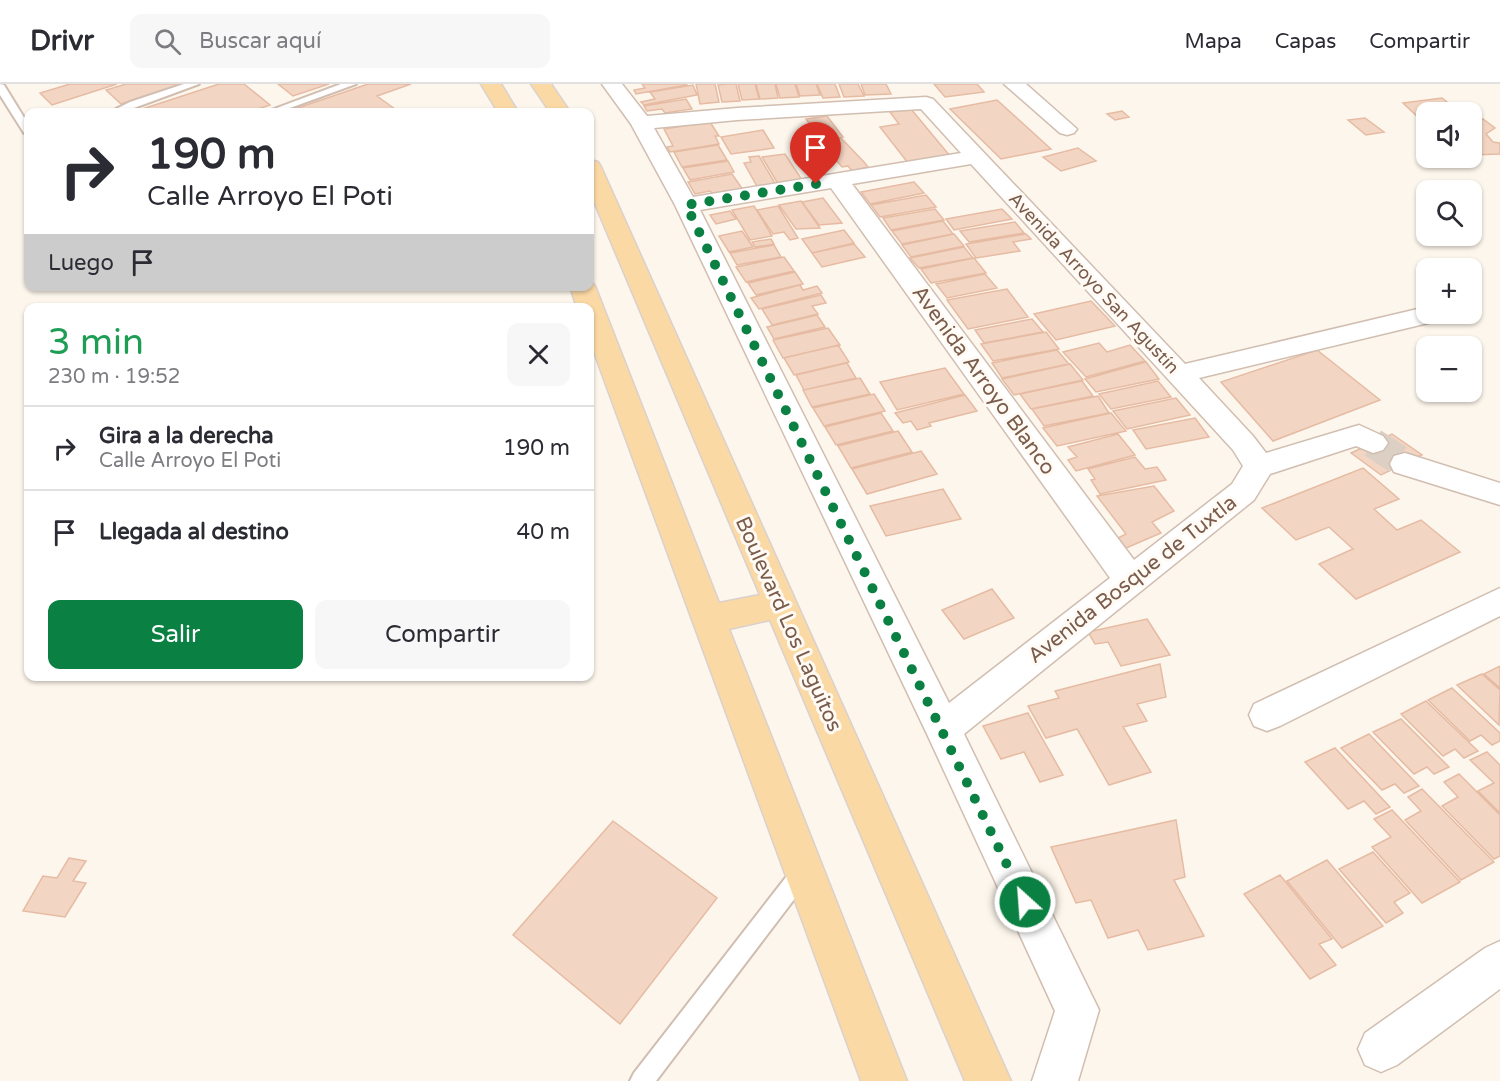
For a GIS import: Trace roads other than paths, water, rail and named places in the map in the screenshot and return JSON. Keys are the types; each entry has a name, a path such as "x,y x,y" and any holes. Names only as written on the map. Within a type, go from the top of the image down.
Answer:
{"main road":[{"path":"491,84 506,108"},
{"path":"541,84 557,108"},
{"name":"Boulevard Los Laguitos","path":"594,176 988,1081"},
{"path":"594,317 884,1081"},
{"path":"709,619 780,605"}],"street":[{"path":"612,84 641,123 686,205 943,729 1077,1010 1055,1081"},
{"path":"1014,84 1067,129"},
{"name":"Avenida Arroyo San Agustín","path":"641,123 737,114 926,104 1180,374 1243,443 1259,466"},
{"path":"686,205 976,157"},
{"name":"Avenida Arroyo Blanco","path":"838,181 1130,580"},
{"path":"1180,374 1416,318"},
{"path":"1259,466 1366,439"},
{"path":"1405,464 1500,494"},
{"name":"Avenida Bosque de Tuxtla","path":"943,729 1243,492 1259,466"},
{"path":"1267,716 1500,600"},
{"path":"1381,1049 1500,963"}],"lane":[{"path":"125,108 194,84"},
{"path":"282,108 351,84"},
{"path":"0,87 24,125"},
{"path":"642,1081 805,869"}],"tunnel":[{"path":"1373,443 1405,464"}]}
